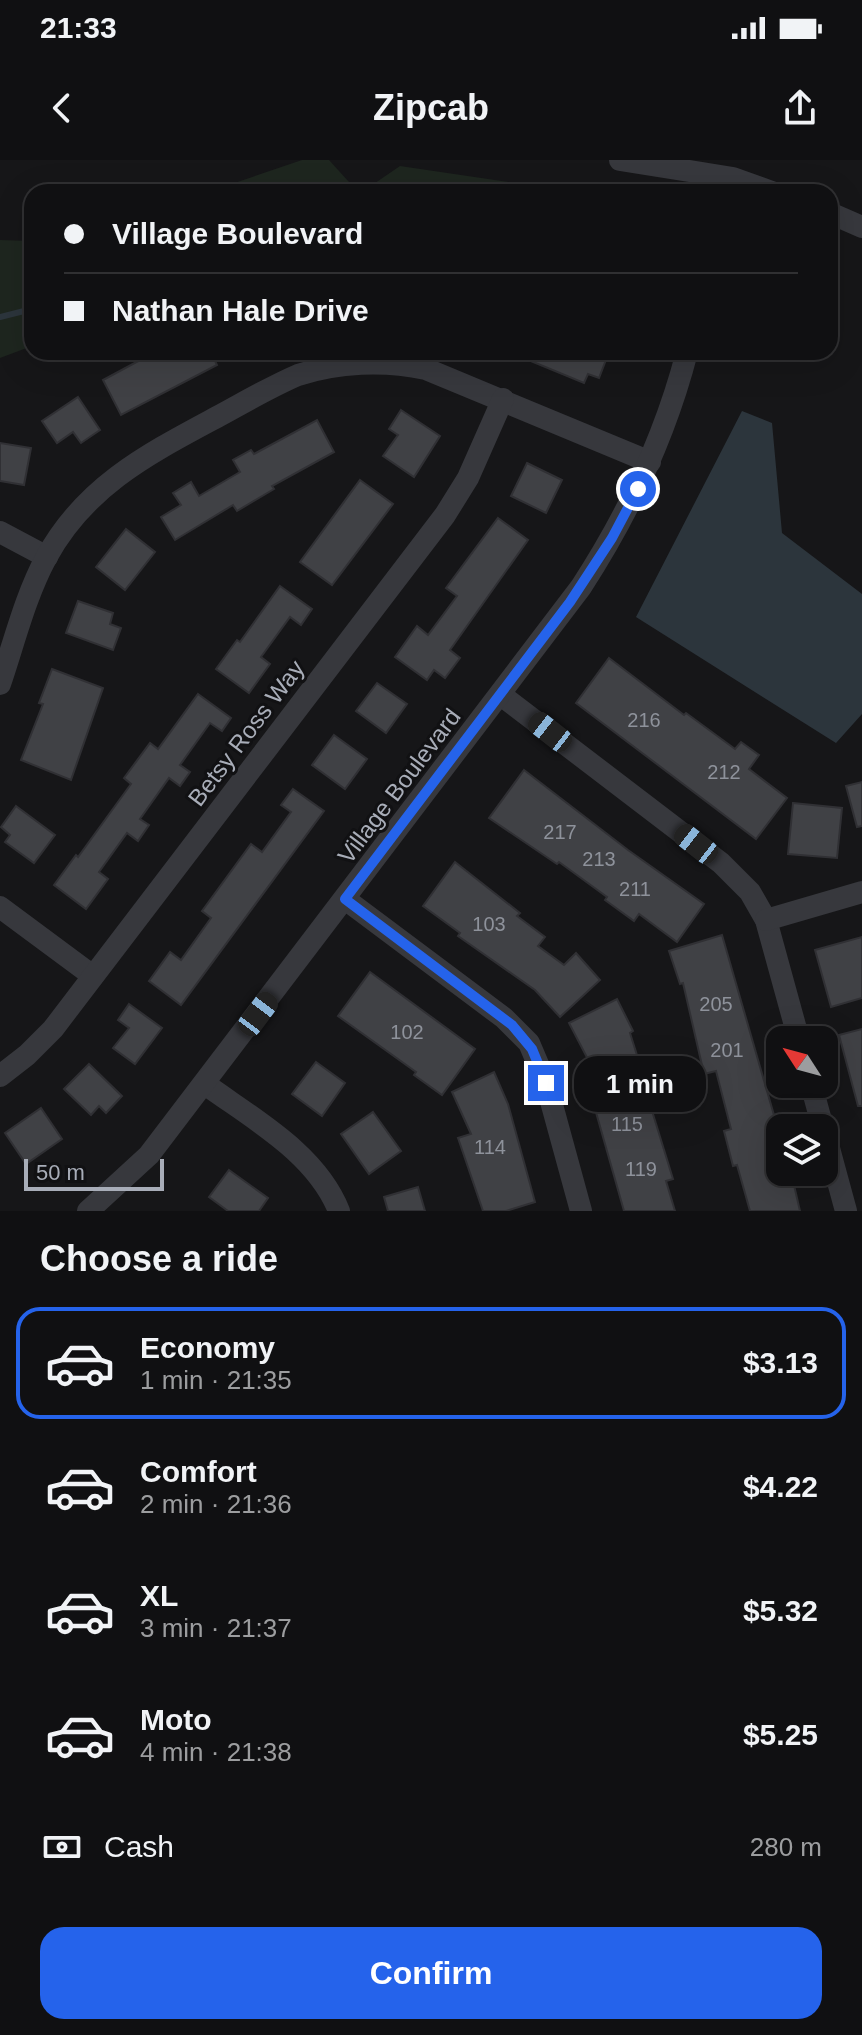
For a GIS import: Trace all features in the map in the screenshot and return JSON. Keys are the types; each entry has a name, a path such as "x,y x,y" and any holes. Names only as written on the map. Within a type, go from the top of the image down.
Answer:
{"street":[{"path":"620,160 727,184"},
{"path":"838,216 862,227"},
{"name":"Village Boulevard","path":"88,1211 149,1155 205,1084 501,695 598,561 621,523 650,462 671,408 685,360"},
{"path":"0,684 47,557 86,503 134,463 298,375 340,365 413,366 442,374 650,462"},
{"name":"Betsy Ross Way","path":"0,1076 45,1039 445,515 468,478 503,399"},
{"path":"0,532 47,557"},
{"path":"501,695 721,863 750,892 766,920 795,1026"},
{"path":"766,920 862,892"},
{"path":"345,899 504,1018 529,1043 546,1083 581,1211"},
{"path":"0,907 93,976"},
{"path":"205,1084 296,1152 325,1184 339,1211"},
{"path":"838,1181 846,1211"}],"shaded area":[{"path":"302,160 329,160 351,184 232,184"},
{"path":"400,166 522,184 374,184"},
{"path":"0,240 24,241 24,349 0,358"},
{"path":"742,411 772,423 782,533 862,594 862,714 836,743 636,617"}],"building":[{"path":"140,360 215,360 217,365 121,415 103,380"},
{"path":"528,360 606,360 599,378 588,374 584,383"},
{"path":"78,397 100,430 81,443 73,432 57,443 42,421"},
{"path":"401,410 440,436 414,477 383,456 398,435 389,429"},
{"path":"317,420 334,452 272,486 274,489 237,511 233,505 175,540 161,517 181,505 173,493 191,482 199,496 240,472 233,460 251,450 254,454"},
{"path":"0,443 31,448 24,485 0,481"},
{"path":"527,463 562,480 546,513 511,496"},
{"path":"360,480 393,504 332,585 300,562"},
{"path":"498,518 528,540 450,650 460,658 445,678 434,670 427,680 395,657 417,626 428,635 457,596 446,588"},
{"path":"126,529 155,552 125,590 96,567"},
{"path":"280,586 312,609 301,625 290,617 261,657 270,664 249,693 216,669 237,640 240,642"},
{"path":"78,601 113,613 110,624 121,628 113,650 66,633"},
{"path":"609,658 735,749 741,742 759,755 749,769 787,798 756,839 576,703"},
{"path":"52,669 103,688 71,780 21,760 43,704 39,703"},
{"path":"377,683 407,704 386,733 356,711"},
{"path":"198,694 231,718 222,731 210,723 180,765 190,772 180,786 169,778 140,819 149,825 138,841 127,833 99,872 108,879 86,909 54,885 131,784 124,778 150,743 158,749"},
{"path":"334,735 367,759 345,789 312,765"},
{"path":"524,770 704,904 677,942 639,914 634,921 559,862 557,864 489,818"},
{"path":"862,782 862,826 857,827 846,786"},
{"path":"293,789 324,811 181,1005 149,981 170,952 181,960 211,918 202,911 251,844 262,852 291,812 281,805"},
{"path":"793,803 842,808 837,858 788,854"},
{"path":"16,806 55,835 34,863 5,842 10,835 1,827"},
{"path":"455,862 520,913 517,916 545,937 538,946 564,965 576,953 600,980 560,1017 535,990 458,936 460,933 423,906"},
{"path":"722,935 766,1087 766,1098 769,1098 774,1114 766,1114 766,1186 794,1186 800,1211 750,1211 724,1131 731,1129 716,1071 704,1074 683,983 680,984 669,951"},
{"path":"862,937 862,998 831,1007 815,950"},
{"path":"370,972 475,1049 442,1095 414,1075 416,1072 338,1016"},
{"path":"617,999 633,1031 630,1033 673,1179 666,1181 675,1211 624,1211 584,1070 592,1067 569,1023"},
{"path":"129,1004 162,1028 135,1064 113,1048 129,1028 118,1020"},
{"path":"862,1029 862,1106 858,1106 839,1035"},
{"path":"316,1062 345,1083 322,1116 292,1094"},
{"path":"89,1064 122,1096 106,1113 99,1106 91,1115 64,1089"},
{"path":"494,1072 508,1104 535,1202 506,1211 483,1211 458,1138 471,1134 452,1092"},
{"path":"41,1108 62,1139 26,1164 5,1133"},
{"path":"373,1112 401,1151 369,1174 341,1134"},
{"path":"229,1170 268,1198 259,1211 228,1211 209,1197"},
{"path":"418,1187 425,1211 388,1211 384,1197"}],"waterway":[{"path":"0,317 24,311"}],"route":[{"path":"546,1083 532,1049 512,1025 345,899 570,602 612,538 638,489"}]}
